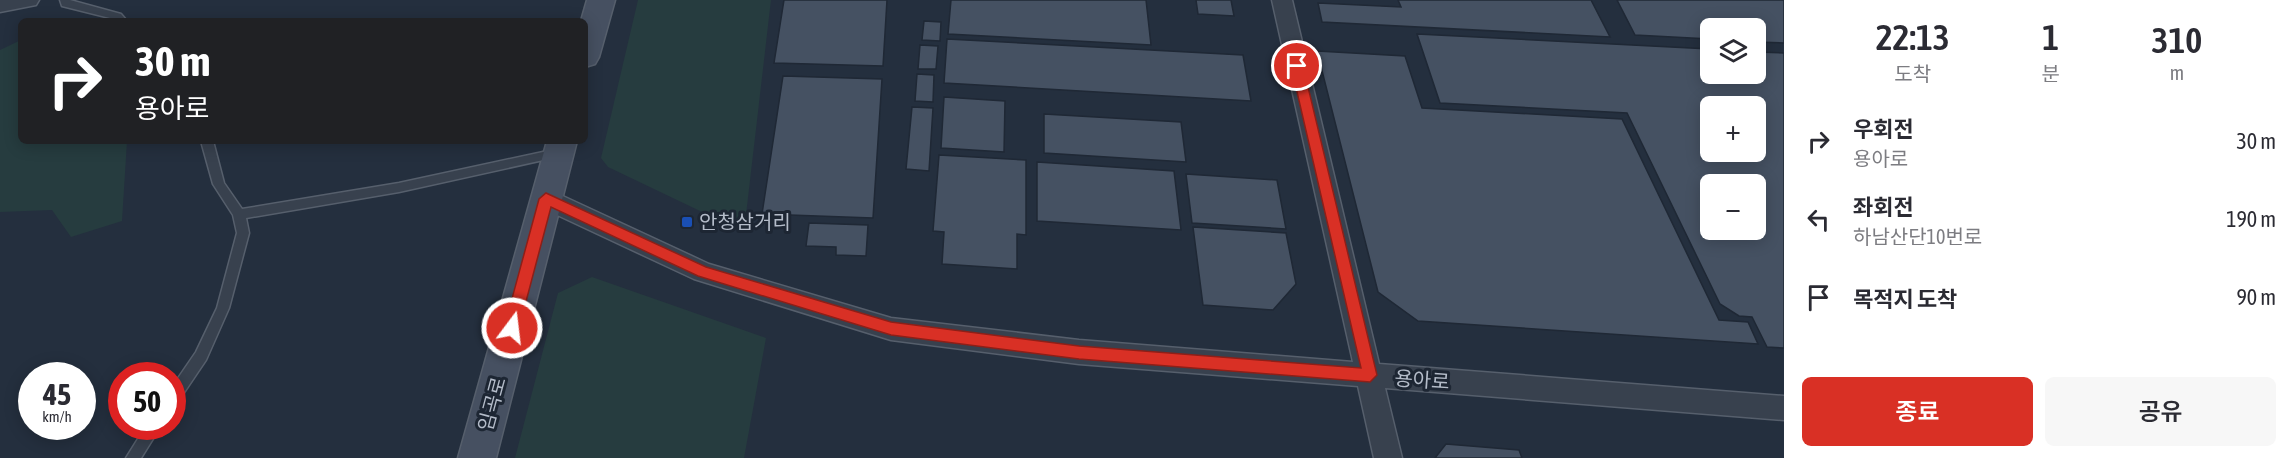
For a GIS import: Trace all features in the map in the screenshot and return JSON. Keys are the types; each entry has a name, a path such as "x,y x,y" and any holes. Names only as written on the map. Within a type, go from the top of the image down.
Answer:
{"main road":[{"path":"588,46 601,0"},
{"name":"임곡로","path":"477,458 560,147"}],"street":[{"path":"0,5 29,0"},
{"path":"1282,0 1388,458"},
{"name":"용아로","path":"546,199 703,272 891,329 1079,352 1784,408"}],"lane":[{"path":"65,0 66,4 119,18"},
{"path":"186,378 201,356 223,308 243,233 238,214 219,184 208,144"},
{"path":"238,214 345,199 432,183 560,147"},
{"path":"133,458 145,440"}],"green space":[{"path":"638,0 771,0 744,232 608,167 601,158"},
{"path":"18,41 18,144 127,144 122,221 71,237 52,210 0,212 0,50"},
{"path":"592,277 766,338 744,458 515,458 558,293"}],"building":[{"path":"784,0 887,0 883,66 774,63"},
{"path":"951,0 1146,0 1151,45 948,34"},
{"path":"1196,0 1231,0 1234,16 1198,14"},
{"path":"1398,0 1591,0 1610,37 1322,22 1318,3 1401,7"},
{"path":"1617,0 1784,0 1784,43 1766,42 1766,18 1700,18 1700,38 1635,35"},
{"path":"924,21 941,22 940,41 922,40"},
{"path":"1417,34 1700,48 1700,84 1766,84 1766,52 1784,53 1784,348 1767,347 1752,317 1739,316 1720,304 1627,113 1440,103"},
{"path":"947,39 1243,55 1251,101 944,83"},
{"path":"920,45 938,46 936,69 918,69"},
{"path":"1317,51 1405,56 1422,108 1622,119 1719,320 1748,322 1758,344 1418,321 1378,292"},
{"path":"917,74 934,75 933,102 915,101"},
{"path":"783,76 882,79 873,218 762,214"},
{"path":"944,97 1005,101 1004,152 941,148"},
{"path":"912,107 933,108 929,171 906,169"},
{"path":"1044,114 1181,122 1186,162 1044,153"},
{"path":"939,155 1026,160 1026,235 1017,234 1017,269 942,264 944,232 933,231"},
{"path":"1037,162 1174,171 1181,230 1037,221"},
{"path":"1186,174 1277,180 1286,229 1192,223"},
{"path":"809,223 868,225 866,256 836,255 836,247 806,246"},
{"path":"1193,227 1286,233 1296,284 1273,310 1203,305"},
{"path":"1446,444 1519,450 1522,458 1435,458"}],"place":[{"name":"안청삼거리","path":"687,222"}],"route":[{"path":"512,328 546,199 703,272 891,329 1079,352 1370,375 1297,66"}]}
